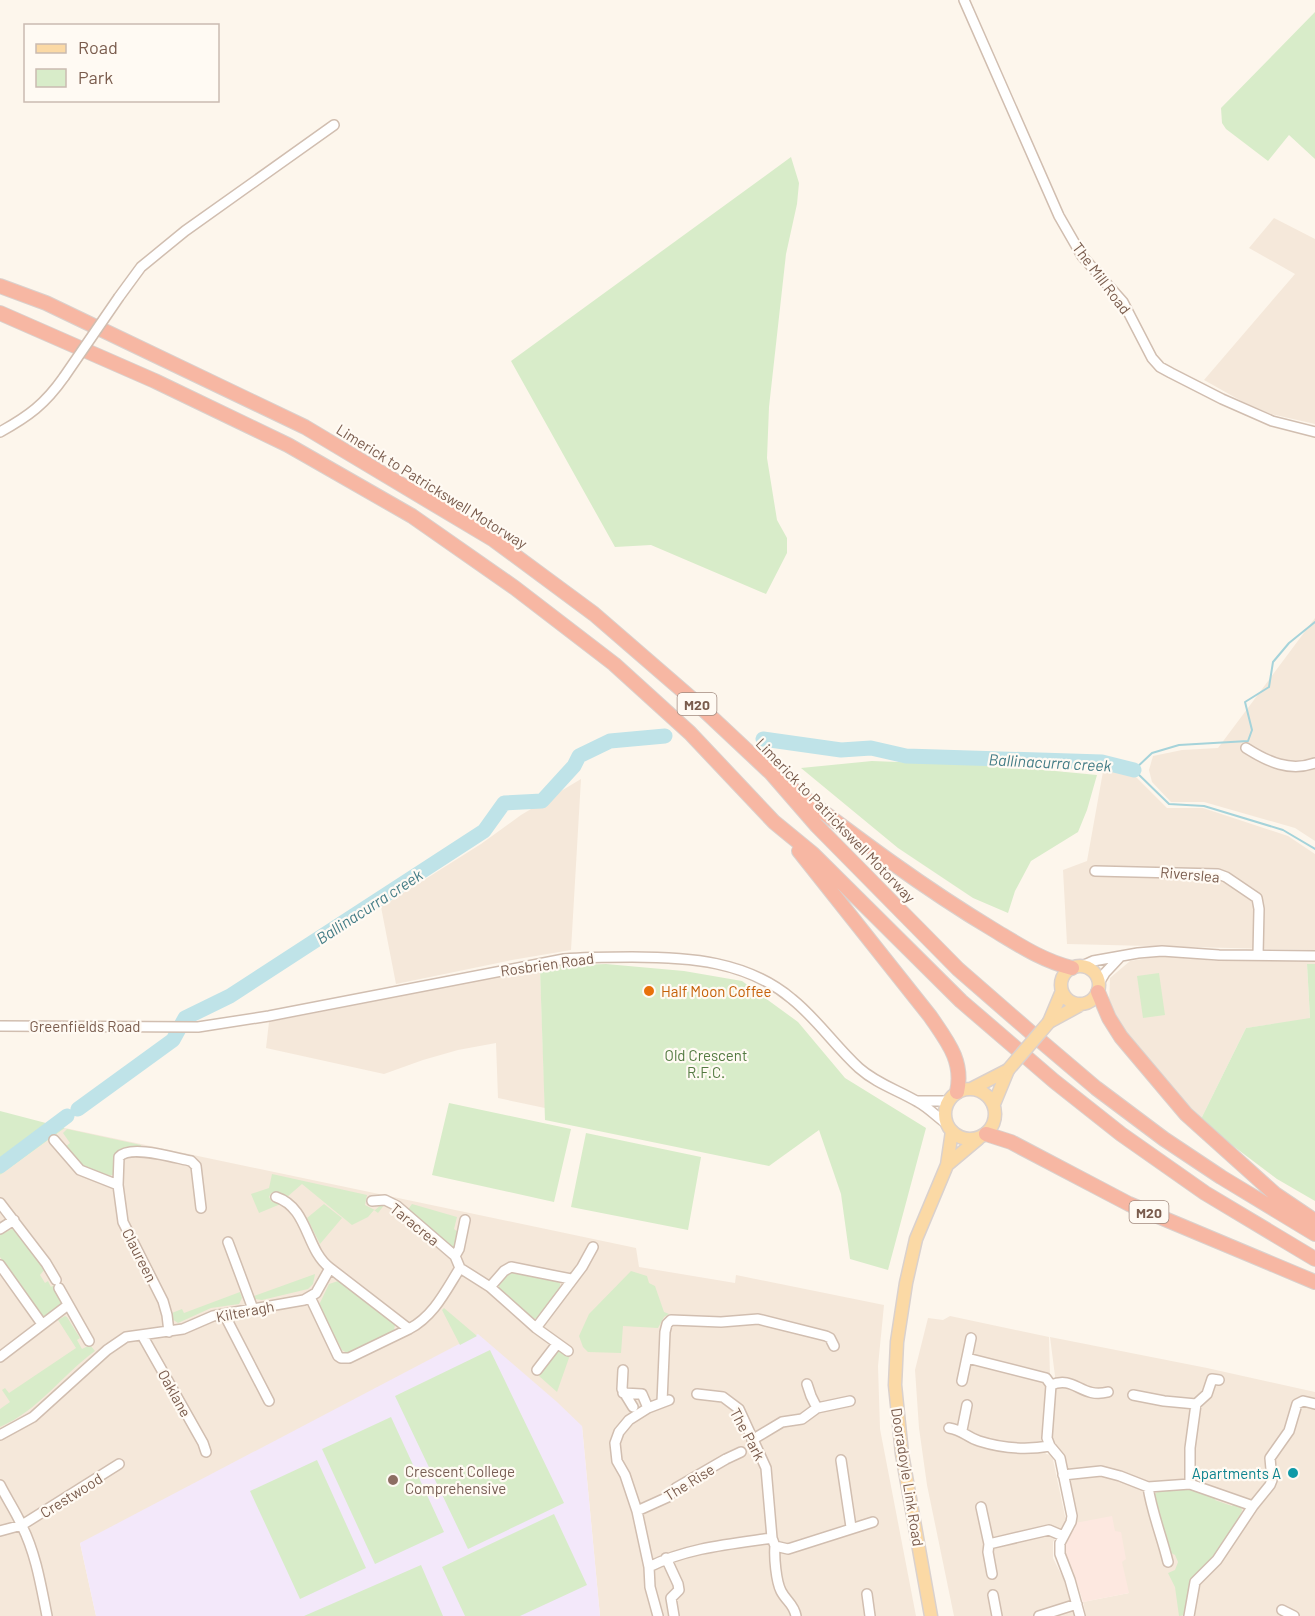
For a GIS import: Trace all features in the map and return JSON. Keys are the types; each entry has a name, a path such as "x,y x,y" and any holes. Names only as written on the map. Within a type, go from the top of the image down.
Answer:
{"highway":[{"name":"Limerick to Patrickswell Motorway","path":"0,286 46,303 305,427 494,540 594,614 691,698 771,773 817,826 900,912 958,969 1016,1021 1096,1088 1164,1139 1221,1177 1315,1234"},
{"name":"M20","path":"0,313 155,381 288,445 373,492 421,522 515,588 614,664 690,733 774,822 883,956 950,1045 960,1071 959,1094"},
{"name":"M20","path":"771,773 889,862 970,916 1042,959 1077,967"},
{"name":"M20","path":"774,822 813,854 961,1001 1054,1081 1121,1134 1205,1193 1315,1259"},
{"path":"1098,987 1109,1018 1121,1037 1186,1114 1275,1194 1315,1221"},
{"name":"M20","path":"983,1136 1011,1142 1129,1204 1315,1282"}],"main road":[{"path":"1049,1022 1092,1000 1098,987 1094,972 1077,967 1064,975 1061,985 1062,991 1070,1001 1082,1004"},
{"path":"1008,1070 959,1094 945,1116 949,1128 964,1139 983,1136 995,1120 994,1104 1008,1070 1049,1022 1062,991"},
{"path":"959,1094 984,1093 994,1104"},
{"name":"Dooradoyle Link Road","path":"931,1616 902,1454 895,1385 897,1342 906,1283 916,1239 947,1165 949,1128"},
{"name":"Dooradoyle Link Road","path":"947,1165 983,1136"}],"street":[{"name":"The Mill Road","path":"964,0 1059,216 1082,256 1123,302 1152,358 1171,374 1222,399 1272,421 1315,432"},
{"path":"0,432 32,414 41,406 141,267 185,231 334,125"},
{"path":"1246,748 1266,760 1281,765 1299,766 1315,763"},
{"name":"Riverslea","path":"1095,871 1180,872 1218,874 1226,877 1257,898 1259,909 1258,955"},
{"path":"1077,967 1093,961 1162,951 1219,955 1315,956"},
{"name":"Rosbrien Road","path":"170,1027 215,1025 269,1016 564,959 638,957 702,960 738,969 771,984 811,1016 859,1068 884,1086 918,1101 949,1128"},
{"path":"1098,987 1105,973 1120,957"},
{"name":"Greenfields Road","path":"0,1026 170,1027"},
{"name":"Rosbrien Road","path":"918,1101 959,1094"},
{"path":"54,1140 81,1171 118,1185 119,1157 127,1151 191,1161 196,1166 201,1208"},
{"name":"Claureen","path":"118,1185 123,1222 164,1304 169,1332"},
{"path":"276,1197 286,1200 296,1212 305,1224 317,1253 330,1268 409,1329"},
{"name":"Taracrea","path":"372,1201 385,1200 397,1206 454,1256 460,1268"},
{"path":"0,1203 46,1263 89,1341"},
{"path":"0,1229 14,1220"},
{"name":"Taracrea","path":"454,1256 459,1249 465,1220"},
{"path":"228,1242 253,1309"},
{"path":"536,1328 584,1264 593,1247"},
{"path":"0,1265 42,1324"},
{"path":"490,1287 504,1271 511,1267 571,1279"},
{"path":"330,1268 321,1287 310,1297 341,1359 349,1358 419,1323 435,1307 460,1268 490,1287 536,1328 568,1351"},
{"name":"Kilteragh","path":"0,1435 33,1417 75,1377 116,1343 130,1336 183,1329 213,1316 310,1297"},
{"path":"0,1357 68,1305"},
{"path":"224,1314 269,1401"},
{"path":"658,1616 649,1582 649,1567 637,1511 625,1474 617,1461 615,1443 629,1420 648,1408 666,1401 665,1332 667,1324 671,1320 721,1322 758,1319 826,1336 830,1338 834,1346"},
{"name":"Oaklane","path":"142,1335 206,1452"},
{"path":"962,1381 971,1338"},
{"path":"537,1370 557,1344"},
{"path":"967,1358 1046,1378 1051,1385 1047,1425 1050,1446 1058,1454 1072,1516 1060,1543 1060,1554 1080,1616"},
{"path":"623,1370 621,1384 623,1393 633,1407"},
{"path":"1191,1484 1190,1448 1196,1404 1207,1394 1212,1379 1219,1380"},
{"path":"1051,1385 1064,1382 1093,1394 1108,1392"},
{"path":"807,1384 817,1408"},
{"path":"623,1393 642,1394 648,1408"},
{"name":"The Park","path":"697,1394 723,1397 739,1409 766,1468 774,1556 781,1590 792,1603 796,1616"},
{"path":"1133,1395 1196,1404"},
{"path":"752,1440 782,1422 802,1419 817,1408 850,1401"},
{"path":"1189,1616 1195,1584 1217,1560 1270,1485 1272,1480 1270,1458 1289,1431 1298,1404 1303,1401 1315,1404"},
{"path":"962,1430 967,1406"},
{"path":"949,1428 962,1430 979,1441 1018,1448 1036,1449 1050,1446"},
{"name":"The Rise","path":"637,1511 668,1497 676,1488 741,1452"},
{"path":"841,1460 851,1527"},
{"name":"Crestwood","path":"22,1525 119,1464"},
{"path":"1063,1475 1101,1471 1148,1487 1191,1484 1253,1506"},
{"path":"0,1485 22,1525 35,1560 44,1615"},
{"path":"1148,1487 1153,1515 1161,1533 1168,1562"},
{"path":"981,1507 989,1544 992,1574"},
{"path":"649,1567 666,1558 686,1553 773,1542 788,1549 851,1527 873,1522"},
{"path":"0,1531 22,1525"},
{"path":"989,1544 1049,1530 1063,1536"},
{"path":"666,1558 679,1590 671,1598 674,1616"},
{"path":"867,1594 870,1616"},
{"path":"993,1594 997,1616"},
{"path":"1039,1616 1077,1604"},
{"path":"1282,1610 1294,1616"}],"shaded area":[{"path":"1274,218 1315,239 1315,424 1271,414 1245,403 1204,380 1295,274 1249,248"},
{"path":"1315,618 1315,841 1295,828 1204,802 1171,802 1152,782 1149,770 1153,756 1182,750 1218,748"},
{"path":"1104,766 1131,772 1167,808 1203,808 1288,836 1315,854 1315,950 1067,944 1063,870 1087,861"},
{"path":"581,779 571,950 396,984 381,907 481,844 521,815"},
{"path":"1166,955 1214,961 1315,961 1315,964 1307,964 1310,1019 1246,1028 1200,1121 1127,1036 1109,1005 1110,978 1130,961"},
{"path":"540,969 545,1108 498,1098 496,1043 458,1050 384,1074 266,1048 269,1022"},
{"path":"65,1128 636,1248 639,1267 735,1283 736,1275 884,1305 878,1366 880,1429 916,1616 600,1616 582,1426 80,1543 96,1616 0,1616 0,1175"},
{"path":"950,1316 1049,1337 1050,1376 1045,1391 1041,1444 1046,1454 1052,1455 1066,1521 1053,1542 1053,1558 1077,1616 954,1616 927,1485 919,1428 915,1370 928,1318 943,1320"},
{"name":"Crescent College Comprehensive","path":"478,1334 582,1426 600,1616 96,1616 80,1543"},
{"path":"1050,1337 1315,1392 1315,1616 1086,1616 1083,1602 1129,1593 1075,1523 1050,1438 1055,1376"},
{"path":"1112,1516 1115,1531 1121,1532 1126,1559 1122,1562 1129,1593 1083,1602 1073,1571 1067,1562 1066,1540 1075,1528 1075,1523"}],"green space":[{"path":"1315,12 1315,159 1289,135 1268,161 1226,129 1222,123 1221,108"},
{"path":"791,157 799,183 797,204 786,254 769,407 767,458 777,520 787,538 787,553 766,594 651,545 615,547 511,361"},
{"path":"872,761 1002,766 1097,775 1078,832 1031,861 1015,891 1008,913 973,898 898,848 801,768"},
{"name":"Old Crescent R.F.C.","path":"606,964 684,971 742,981 798,1022 845,1078 926,1128 888,1270 850,1259 841,1194 819,1130 769,1166 545,1120 540,969 554,966"},
{"path":"1307,964 1315,964 1315,1201 1277,1179 1200,1121 1246,1028 1310,1018"},
{"path":"1159,973 1165,1015 1143,1018 1137,976"},
{"path":"449,1103 571,1129 554,1202 432,1175"},
{"path":"0,1111 65,1128 0,1175"},
{"path":"67,1129 141,1145 141,1147 120,1149 115,1156 113,1175 98,1175 85,1168 65,1147 70,1143 63,1133"},
{"path":"586,1133 701,1157 688,1230 571,1207"},
{"path":"272,1174 367,1195 365,1205 375,1210 385,1204 378,1213 374,1210 368,1217 352,1225 302,1184 287,1197 277,1192 271,1193 269,1197 272,1202 283,1203 259,1213 251,1194 269,1188"},
{"path":"324,1204 342,1218 320,1244 307,1218"},
{"path":"412,1204 457,1217 454,1229 458,1232 456,1247 452,1248 407,1211"},
{"path":"14,1228 45,1269 40,1275 45,1283 48,1281 51,1287 54,1285 63,1304 42,1318 0,1257 0,1235"},
{"path":"512,1271 560,1281 560,1288 540,1318 533,1319 499,1288 499,1283"},
{"path":"631,1271 647,1276 649,1283 655,1286 664,1312 669,1314 664,1317 658,1328 623,1326 621,1353 588,1352 583,1347 579,1336 589,1314"},
{"path":"315,1274 313,1284 308,1289 262,1300 255,1299 254,1296"},
{"path":"338,1281 390,1320 395,1325 394,1330 347,1353 342,1350 319,1305 329,1284"},
{"path":"240,1292 242,1298 239,1304 211,1308 178,1323 172,1319 172,1313 182,1309 184,1313"},
{"path":"444,1308 477,1336 460,1345 442,1310"},
{"path":"65,1316 80,1338 77,1340 82,1349 90,1345 95,1351 27,1411 0,1427 0,1409 10,1402 2,1390 5,1388 9,1393 76,1348 58,1320"},
{"path":"490,1350 564,1503 468,1549 395,1396"},
{"path":"557,1351 570,1355 557,1392 539,1376"},
{"path":"391,1417 444,1532 375,1564 322,1449"},
{"path":"317,1460 366,1568 300,1599 250,1491"},
{"path":"1183,1488 1194,1489 1232,1506 1234,1503 1241,1506 1242,1511 1222,1547 1191,1582 1185,1615 1179,1616 1175,1587 1168,1573 1175,1570 1178,1562 1175,1555 1169,1552 1166,1534 1156,1509 1154,1494"},
{"path":"554,1514 587,1585 520,1616 465,1616 442,1567"},
{"path":"421,1565 443,1616 304,1616"}],"waterway":[{"path":"1315,622 1289,643 1273,662 1269,687 1245,702 1252,730 1248,741 1179,745 1152,753 1134,770 1169,804 1204,806 1283,830 1315,849"},
{"name":"Ballinacurra creek","path":"78,1109 173,1040 185,1018 230,996 484,831 504,803 542,801 574,766 579,756 610,741 665,736"},
{"name":"Ballinacurra creek","path":"763,739 841,750 871,748 906,756 1102,762 1134,770"},
{"name":"Ballinacurra creek","path":"0,1166 67,1116"}],"place":[{"name":"Half Moon Coffee","path":"649,991"},
{"name":"Apartments A","path":"1293,1473"},
{"name":"Crescent College Comprehensive","path":"393,1480"}]}
